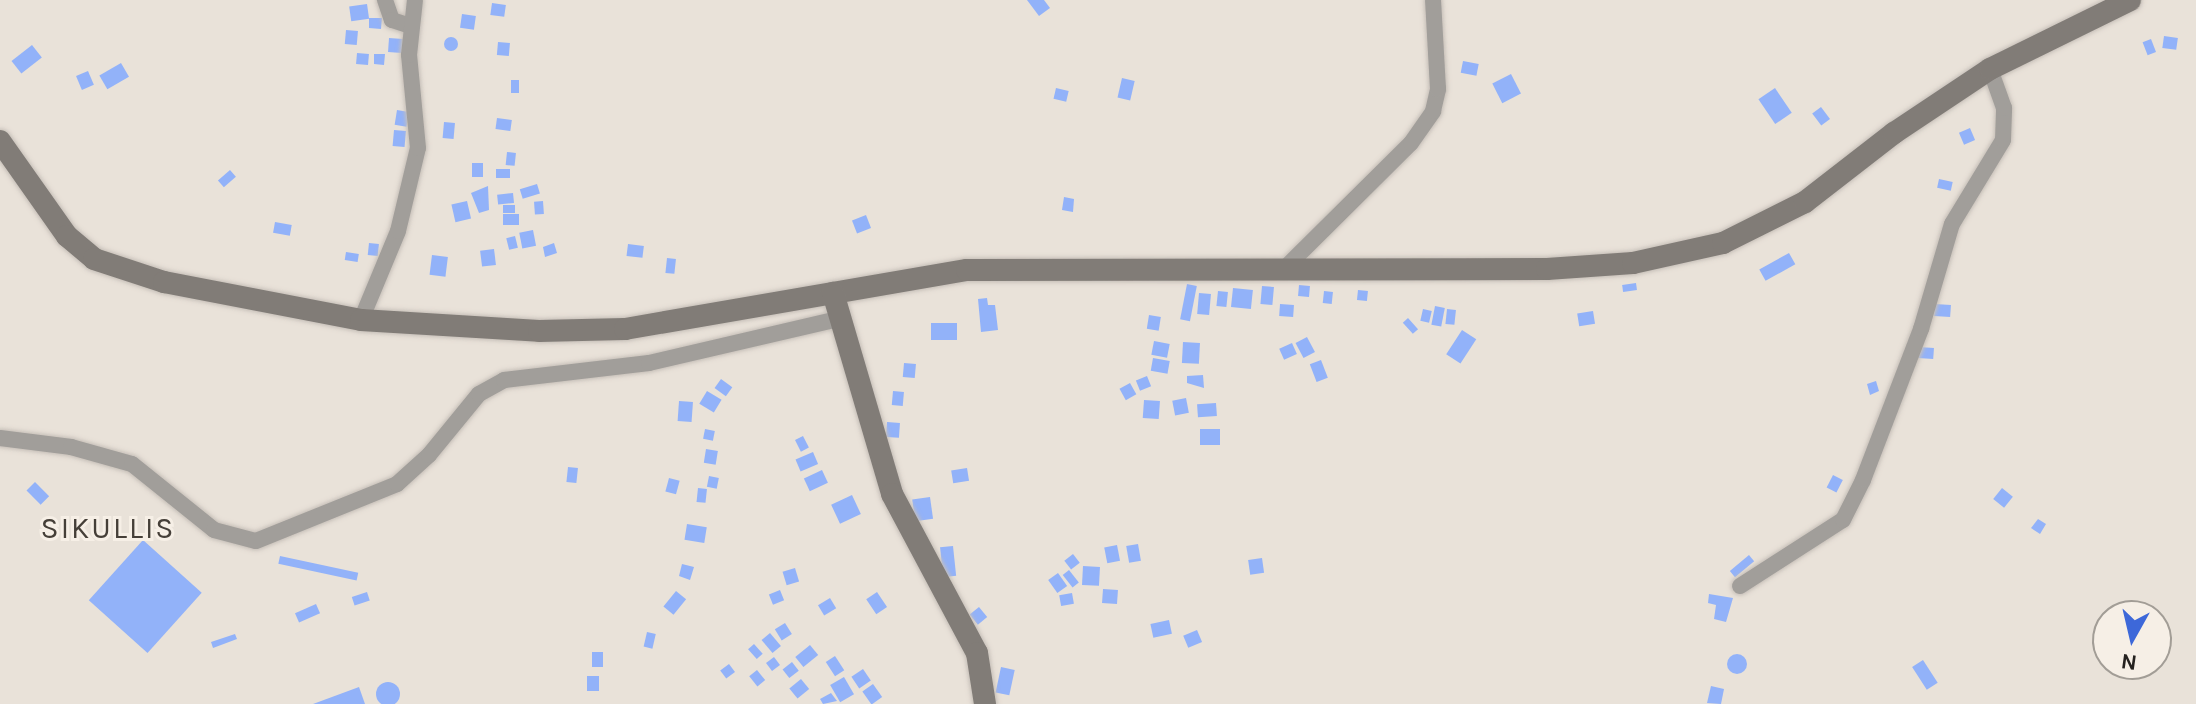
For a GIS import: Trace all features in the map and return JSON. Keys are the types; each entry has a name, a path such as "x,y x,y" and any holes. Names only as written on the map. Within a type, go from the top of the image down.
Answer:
{"street":[{"path":"385,0 392,20 411,26"},
{"path":"361,320 398,231 418,148 411,26 415,0"},
{"path":"1281,272 1411,143 1433,111 1438,89 1433,0"},
{"path":"0,141 67,236 94,259 164,282 361,320 539,331 625,329 967,270 1281,272 1547,269 1633,263 1723,243 1805,202 1894,133 1990,69 2130,0"},
{"path":"1740,586 1843,520 1863,480 1921,329 1952,224 2003,140 2004,108 1990,69"},
{"path":"833,293 892,494 977,653 985,704"},
{"path":"0,438 71,447 132,464 214,530 256,541 397,484 429,455 479,394 504,380 649,363 842,318"}],"building":[{"path":"1027,0 1044,0 1050,8 1039,16"},
{"path":"492,3 506,5 504,17 490,15"},
{"path":"367,4 369,19 351,21 349,7"},
{"path":"462,14 476,16 474,30 460,28"},
{"path":"369,18 382,18 381,29 369,28"},
{"path":"346,30 358,31 357,45 345,44"},
{"path":"2164,36 2178,38 2176,50 2162,48"},
{"path":"451,37 458,44 451,51 444,44"},
{"path":"389,38 403,39 402,53 388,52"},
{"path":"2151,39 2156,52 2148,55 2143,42"},
{"path":"498,42 510,43 509,56 497,55"},
{"path":"32,45 42,58 21,74 12,61"},
{"path":"357,53 369,54 368,65 356,64"},
{"path":"374,54 385,54 384,65 374,64"},
{"path":"1463,61 1479,64 1476,76 1461,73"},
{"path":"121,63 129,77 107,89 99,76"},
{"path":"88,71 94,85 82,90 76,76"},
{"path":"1511,74 1521,94 1502,103 1492,84"},
{"path":"1122,78 1135,81 1130,100 1118,97"},
{"path":"511,80 519,80 519,93 511,93"},
{"path":"1056,88 1069,91 1066,102 1054,99"},
{"path":"1775,88 1792,113 1775,124 1758,99"},
{"path":"1821,107 1830,119 1821,126 1812,114"},
{"path":"397,110 409,112 407,127 395,125"},
{"path":"497,118 512,120 510,131 495,129"},
{"path":"444,122 455,123 454,139 443,138"},
{"path":"1970,128 1975,140 1964,145 1959,133"},
{"path":"394,130 406,131 405,147 393,146"},
{"path":"507,152 516,153 515,166 506,165"},
{"path":"472,163 483,163 483,177 472,177"},
{"path":"496,169 510,169 510,178 496,178"},
{"path":"230,170 236,177 224,187 218,180"},
{"path":"1939,179 1953,182 1951,191 1937,188"},
{"path":"537,184 540,194 523,199 520,189"},
{"path":"488,186 489,210 479,213 471,193"},
{"path":"513,193 514,203 498,205 497,195"},
{"path":"1064,197 1074,199 1073,212 1062,210"},
{"path":"467,201 471,219 455,222 451,205"},
{"path":"543,201 544,214 535,215 534,202"},
{"path":"503,205 515,205 515,213 503,213"},
{"path":"503,214 519,214 519,225 503,225"},
{"path":"866,215 871,228 857,233 852,220"},
{"path":"275,222 292,225 290,236 273,233"},
{"path":"533,230 536,246 522,248 519,233"},
{"path":"515,236 518,248 509,250 506,238"},
{"path":"369,243 379,244 378,256 368,255"},
{"path":"554,243 557,253 545,257 543,247"},
{"path":"628,244 644,246 642,258 627,256"},
{"path":"494,249 496,265 482,267 480,251"},
{"path":"346,252 359,254 358,262 345,260"},
{"path":"1789,253 1795,264 1766,281 1759,269"},
{"path":"432,255 448,257 445,277 430,275"},
{"path":"667,258 676,259 674,274 665,273"},
{"path":"1636,283 1637,290 1623,292 1622,285"},
{"path":"1187,284 1197,286 1190,321 1180,319"},
{"path":"1299,285 1310,286 1309,297 1298,296"},
{"path":"1262,286 1274,287 1272,305 1260,304"},
{"path":"1233,288 1253,290 1251,309 1231,307"},
{"path":"1358,290 1368,291 1367,301 1357,300"},
{"path":"1218,291 1228,292 1226,307 1216,306"},
{"path":"1324,291 1333,292 1332,304 1323,303"},
{"path":"1199,293 1211,294 1209,315 1197,314"},
{"path":"987,298 988,305 995,305 998,330 981,332 978,299"},
{"path":"1280,304 1294,305 1293,317 1279,316"},
{"path":"1935,304 1951,305 1950,317 1934,316"},
{"path":"1435,306 1445,308 1441,327 1431,325"},
{"path":"1423,309 1432,311 1429,323 1420,321"},
{"path":"1447,309 1456,310 1454,325 1445,324"},
{"path":"1593,311 1595,324 1579,326 1577,314"},
{"path":"1149,315 1161,317 1159,331 1147,329"},
{"path":"1408,318 1418,329 1413,334 1403,323"},
{"path":"931,323 957,323 957,340 931,340"},
{"path":"1462,330 1476,339 1460,364 1446,354"},
{"path":"1307,337 1315,352 1304,358 1296,343"},
{"path":"1154,341 1170,344 1167,358 1151,355"},
{"path":"1183,342 1200,343 1199,364 1182,363"},
{"path":"1292,343 1297,354 1284,360 1279,349"},
{"path":"1919,347 1934,348 1933,359 1918,358"},
{"path":"1153,358 1170,361 1167,374 1151,371"},
{"path":"1321,360 1328,378 1317,382 1310,364"},
{"path":"904,363 916,364 915,378 903,377"},
{"path":"1203,375 1204,388 1187,383 1187,376"},
{"path":"1147,376 1151,386 1140,391 1136,380"},
{"path":"721,379 732,387 726,396 715,388"},
{"path":"1876,381 1879,391 1870,395 1867,384"},
{"path":"1130,383 1136,394 1126,400 1120,389"},
{"path":"707,391 722,400 714,413 699,404"},
{"path":"893,391 904,392 903,406 892,405"},
{"path":"1186,398 1189,413 1175,415 1172,401"},
{"path":"1144,400 1160,401 1159,419 1143,418"},
{"path":"679,401 693,402 692,422 678,421"},
{"path":"1216,403 1217,416 1198,417 1197,404"},
{"path":"887,422 900,423 899,438 886,437"},
{"path":"705,429 715,431 713,441 703,439"},
{"path":"1200,429 1220,429 1220,445 1200,445"},
{"path":"803,436 809,448 801,452 795,440"},
{"path":"706,449 718,451 716,465 704,463"},
{"path":"813,452 818,464 801,471 796,459"},
{"path":"568,467 578,468 576,483 566,482"},
{"path":"967,468 969,481 953,483 951,471"},
{"path":"822,470 828,483 810,491 804,478"},
{"path":"1833,475 1843,480 1836,492 1827,487"},
{"path":"709,476 719,478 717,489 707,487"},
{"path":"669,478 680,481 676,494 665,492"},
{"path":"35,482 49,496 41,505 27,490"},
{"path":"698,488 707,489 705,503 697,502"},
{"path":"2002,488 2013,497 2004,508 1993,499"},
{"path":"852,495 861,514 840,524 831,505"},
{"path":"930,497 933,519 915,521 912,500"},
{"path":"2038,519 2046,524 2040,534 2031,528"},
{"path":"687,524 707,527 704,543 684,540"},
{"path":"143,540 202,593 148,653 89,600"},
{"path":"1138,544 1141,561 1129,563 1126,546"},
{"path":"1117,545 1120,561 1107,563 1104,547"},
{"path":"953,546 956,576 943,577 940,547"},
{"path":"1073,554 1080,563 1071,569 1064,561"},
{"path":"1749,555 1754,561 1735,577 1730,571"},
{"path":"280,556 358,573 357,580 278,564"},
{"path":"1262,558 1264,573 1250,575 1248,560"},
{"path":"682,564 694,567 690,580 679,576"},
{"path":"1083,566 1100,567 1099,586 1082,585"},
{"path":"795,568 799,581 787,585 783,572"},
{"path":"1069,570 1079,583 1073,588 1063,575"},
{"path":"1058,573 1067,586 1057,593 1048,580"},
{"path":"1103,589 1118,590 1117,604 1102,603"},
{"path":"780,590 784,600 773,605 769,594"},
{"path":"676,591 686,599 674,615 663,607"},
{"path":"367,592 370,601 355,606 352,597"},
{"path":"877,592 887,607 876,614 866,599"},
{"path":"1072,593 1074,604 1061,606 1059,595"},
{"path":"1709,594 1733,598 1726,622 1714,619 1716,605 1708,603"},
{"path":"830,598 836,608 824,615 818,605"},
{"path":"316,604 320,613 299,622 295,613"},
{"path":"979,607 987,617 978,625 970,615"},
{"path":"1169,620 1172,634 1153,638 1150,624"},
{"path":"785,623 792,634 782,640 775,629"},
{"path":"1197,630 1202,642 1188,648 1183,636"},
{"path":"647,632 656,634 652,649 644,647"},
{"path":"770,633 781,646 773,653 762,640"},
{"path":"235,634 237,639 213,648 211,642"},
{"path":"754,644 763,654 757,659 748,649"},
{"path":"810,645 818,655 803,667 795,657"},
{"path":"592,652 603,652 603,667 592,667"},
{"path":"1737,654 1744,657 1747,664 1744,671 1737,674 1730,671 1727,664 1730,657"},
{"path":"835,656 844,670 835,676 826,662"},
{"path":"774,657 780,665 772,671 766,663"},
{"path":"1923,660 1938,683 1927,690 1912,667"},
{"path":"792,662 799,671 789,678 783,669"},
{"path":"729,664 735,672 726,679 720,671"},
{"path":"1001,667 1015,670 1009,695 996,692"},
{"path":"863,669 871,681 859,688 851,677"},
{"path":"757,670 765,680 757,686 749,676"},
{"path":"587,676 599,676 599,691 587,691"},
{"path":"844,677 854,694 840,702 830,685"},
{"path":"801,679 809,689 798,699 789,688"},
{"path":"388,682 397,685 400,694 397,703 388,706 379,703 376,694 379,685"},
{"path":"873,684 882,697 871,704 862,691"},
{"path":"1711,686 1724,689 1721,704 1707,703"},
{"path":"359,687 365,704 313,704"},
{"path":"831,693 837,701 823,704 820,699"}],"district":[{"name":"SIKULLIS","path":"108,528"}]}
